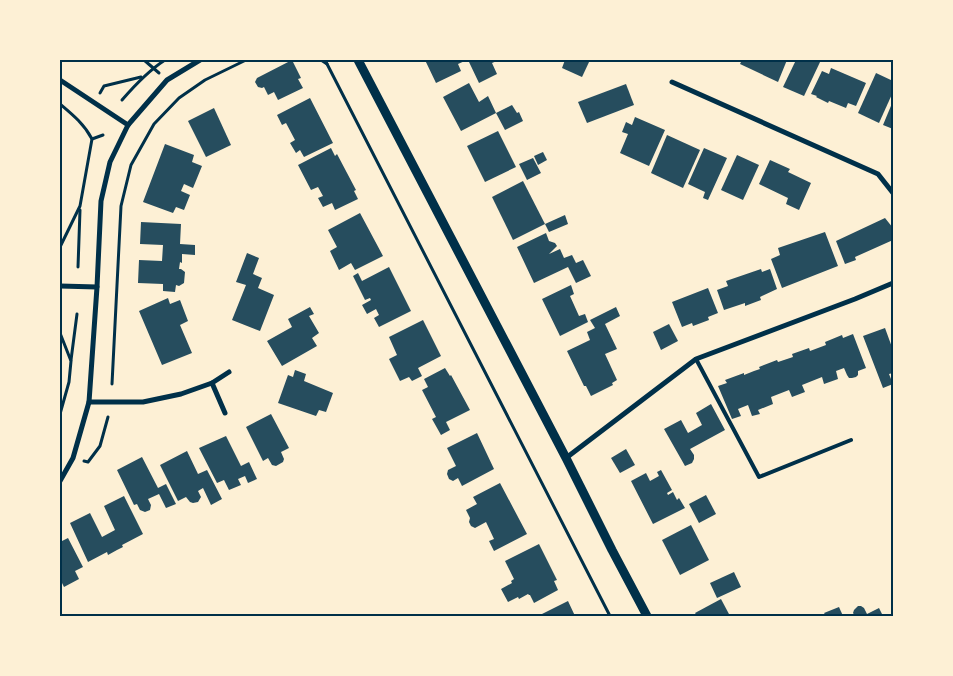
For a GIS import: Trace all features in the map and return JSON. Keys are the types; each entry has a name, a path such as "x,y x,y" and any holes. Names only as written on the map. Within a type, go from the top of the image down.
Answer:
{"street":[{"path":"60,481 73,458 89,402 101,202 110,162 128,125 167,80 200,60"},
{"path":"358,60 648,616"},
{"path":"60,80 128,125"},
{"path":"672,82 878,174 893,193"},
{"path":"566,458 696,359 893,283"},
{"path":"60,286 97,287"},
{"path":"89,402 143,402 181,394 212,383 230,372"},
{"path":"212,383 225,413"}],"lane":[{"path":"696,359 759,477 851,440"}],"path":[{"path":"144,60 167,80"},
{"path":"122,100 142,77 165,60"},
{"path":"112,384 121,206 131,165 154,124 179,98 205,80 246,60"},
{"path":"321,60 327,64"},
{"path":"325,60 610,616"},
{"path":"98,96 104,86 142,77"},
{"path":"60,104 79,120 92,139 80,206 78,267"},
{"path":"79,120 83,115"},
{"path":"92,139 103,134"},
{"path":"60,247 80,206"},
{"path":"60,414 69,382 77,314"},
{"path":"60,333 72,360"},
{"path":"73,458 88,462 100,446 108,417"}],"building":[{"path":"292,60 301,78 298,79 303,88 278,100 274,92 268,95 264,87 258,87 255,82 257,78"},
{"path":"425,60 467,60 458,64 461,71 436,83"},
{"path":"474,60 499,60 492,63 497,74 479,83 469,62"},
{"path":"565,60 590,60 582,77 562,68"},
{"path":"742,60 787,60 778,82 740,64"},
{"path":"796,60 821,60 804,96 783,87"},
{"path":"831,68 866,83 856,106 848,103 846,108 829,101 828,103 811,94 822,71 829,74"},
{"path":"876,73 893,81 893,92 879,123 858,113"},
{"path":"469,83 479,102 488,96 496,113 461,131 443,97"},
{"path":"626,84 634,105 587,123 578,102"},
{"path":"310,98 333,143 304,157 300,150 296,153 290,143 295,140 286,123 282,125 277,115"},
{"path":"893,101 893,129 883,125"},
{"path":"512,105 517,113 519,112 523,121 505,130 496,113"},
{"path":"214,108 231,145 206,157 188,121"},
{"path":"635,117 665,130 649,166 620,153 628,134 622,132 626,122 632,125"},
{"path":"498,131 516,167 485,182 467,146"},
{"path":"667,135 700,150 683,188 651,173"},
{"path":"165,144 194,155 192,162 202,166 193,188 184,184 181,191 190,195 184,210 176,207 173,213 143,202"},
{"path":"331,148 335,156 337,154 356,190 354,191 358,199 335,210 332,203 323,207 318,198 323,196 318,187 311,190 298,165"},
{"path":"704,148 727,158 708,200 703,198 705,192 688,184"},
{"path":"543,152 547,160 538,165 534,156"},
{"path":"737,155 759,165 743,200 721,190"},
{"path":"533,158 541,173 527,180 519,164"},
{"path":"770,160 790,169 788,172 811,183 799,210 786,204 788,198 759,184"},
{"path":"523,181 545,224 513,240 492,197"},
{"path":"360,213 383,256 355,270 351,263 339,270 330,251 337,247 328,230"},
{"path":"565,215 568,224 549,232 545,224"},
{"path":"885,218 893,228 893,240 855,257 856,260 845,264 836,241"},
{"path":"141,222 181,224 180,244 195,245 195,255 182,254 182,263 180,262 179,269 185,272 184,283 179,286 176,285 175,292 163,291 163,284 138,283 139,260 162,261 163,245 140,244"},
{"path":"825,232 838,266 782,288 771,259 780,255 778,248"},
{"path":"546,233 549,241 557,246 549,254 560,249 564,258 572,255 576,263 583,260 591,276 576,283 568,267 534,283 517,247"},
{"path":"247,253 259,258 253,274 262,278 258,288 274,295 260,331 232,320 246,285 236,282"},
{"path":"389,267 411,311 379,327 374,318 379,315 376,309 367,314 362,305 371,300 370,298 365,300 353,276 358,273 362,281"},
{"path":"761,269 762,272 770,269 777,289 760,297 761,300 745,306 745,303 724,310 717,290 728,286 726,281"},
{"path":"571,285 574,294 570,296 579,316 585,314 588,322 560,336 542,299"},
{"path":"708,288 718,313 708,317 709,320 693,326 692,323 682,327 672,302"},
{"path":"168,298 170,304 180,300 188,321 180,325 192,353 162,365 139,311"},
{"path":"310,307 314,314 309,316 319,333 312,338 317,346 282,366 267,341 292,327 288,319"},
{"path":"616,307 620,316 605,324 617,349 605,354 617,380 612,383 613,385 591,396 567,351 590,340 587,332 595,328 590,320"},
{"path":"423,320 441,356 418,368 422,376 412,381 409,377 400,381 389,359 397,355 389,337"},
{"path":"669,324 678,341 661,350 653,332"},
{"path":"885,328 893,350 893,373 889,374 893,384 883,388 863,336"},
{"path":"853,334 866,368 858,371 856,377 849,378 844,368 836,371 838,379 824,384 822,377 802,385 805,392 792,397 789,390 771,397 773,404 758,410 760,414 752,416 748,405 738,409 741,416 732,419 718,386 727,383 725,380 760,369 759,367 777,360 778,362 793,357 792,354 809,348 810,351 826,345 825,342 842,335 843,338"},
{"path":"445,368 451,375 470,410 446,422 450,430 441,435 432,419 436,417 422,390 428,387 424,379"},
{"path":"295,370 306,374 304,381 333,393 326,412 319,410 316,416 278,403 288,375 293,377"},
{"path":"711,404 725,430 690,449 694,459 692,463 685,466 664,429 681,420 688,433 702,425 696,413"},
{"path":"271,414 289,448 281,452 284,459 283,462 276,466 272,465 268,458 263,461 246,427"},
{"path":"477,433 494,469 462,486 458,478 453,481 449,479 447,474 448,470 456,466 447,448"},
{"path":"226,436 241,466 249,462 257,479 248,483 245,476 238,479 241,485 229,490 224,480 217,483 199,448"},
{"path":"626,449 635,465 620,473 611,458"},
{"path":"187,451 198,474 207,470 222,499 211,505 203,488 198,491 201,497 198,502 190,502 186,497 178,501 160,465"},
{"path":"142,457 158,488 166,484 176,504 166,508 159,494 148,499 151,505 150,510 145,512 140,510 137,504 134,505 117,470"},
{"path":"661,470 672,490 667,493 668,495 673,492 677,500 679,498 685,508 653,524 631,481 646,473 650,481 659,476 657,472"},
{"path":"500,483 527,534 494,551 489,541 494,539 486,522 475,528 471,526 466,510 477,504 473,497"},
{"path":"706,495 716,514 699,523 689,504"},
{"path":"124,496 143,534 108,555 107,552 88,562 70,523 90,513 102,537 115,530 104,506"},
{"path":"691,525 709,560 680,575 662,540"},
{"path":"68,538 83,567 75,571 79,579 64,587 60,579 60,542"},
{"path":"539,544 557,580 554,581 558,590 534,603 528,594 508,602 501,589 512,583 511,581 514,579 505,561"},
{"path":"734,572 741,587 717,598 710,583"},
{"path":"721,599 730,616 697,616 695,613"},
{"path":"568,601 575,616 538,616"},
{"path":"858,606 864,608 867,614 879,608 883,616 855,616 853,613"},
{"path":"839,607 843,616 826,616 824,613"}]}
